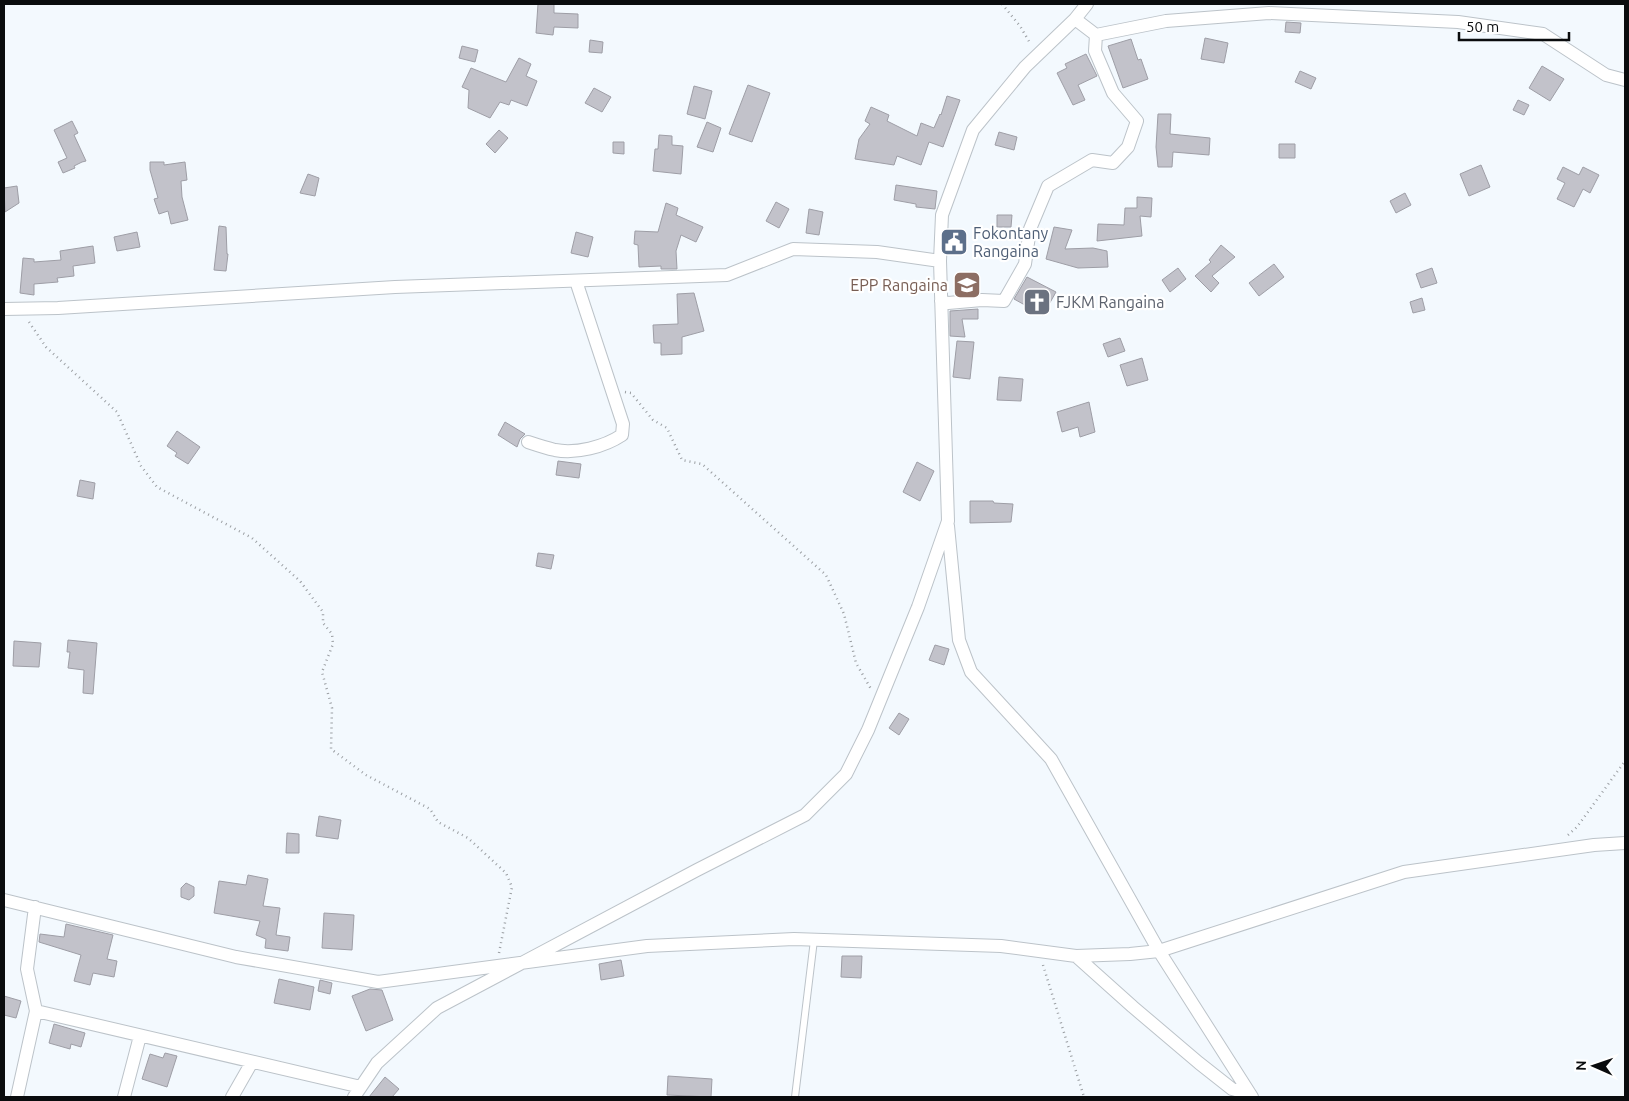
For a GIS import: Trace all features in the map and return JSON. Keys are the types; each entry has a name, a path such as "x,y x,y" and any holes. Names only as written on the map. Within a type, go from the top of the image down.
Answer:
{"street":[{"path":"1087,4 1076,19 1025,67 973,130 942,216 940,261 948,521 959,640 971,672 1051,759 1158,950 1251,1096"},
{"path":"1076,19 1096,35 1166,21 1269,13 1458,22 1543,34 1606,76 1625,80"},
{"path":"941,301 948,303 982,300 1004,301 1025,264 1030,229 1048,186 1092,160 1113,163 1128,146 1136,121 1113,93 1095,51 1096,35"},
{"path":"4,309 395,288 728,275 793,249 877,252 940,261"},
{"path":"528,442 555,450 573,451 612,442 622,435 623,424 576,281"},
{"path":"36,1011 252,1062 357,1092 377,1063 437,1008 805,815 846,774 868,730 918,607 948,521"},
{"path":"4,900 236,957 378,982 518,965 647,946 794,939 1001,946 1076,956 1130,954 1158,950 1404,872 1594,845 1625,843"},
{"path":"17,1097 36,1011 27,969 35,907"},
{"path":"1076,956 1133,1008 1199,1063 1232,1089 1251,1096"},
{"path":"124,1097 140,1036"},
{"path":"232,1097 252,1062"}],"lane":[{"path":"795,1097 814,940"}],"path":[{"path":"1002,4 1020,26 1037,56"},
{"path":"20,309 46,347 117,412 141,466 158,487 252,538 300,581 323,612 323,624 332,634 333,644 322,672 332,708 331,749 366,775 430,808 438,822 468,838 506,873 512,887 497,967"},
{"path":"611,390 631,393 653,420 667,428 682,460 702,464 826,575 844,614 856,664 879,703"},
{"path":"1548,852 1577,828 1625,761"},
{"path":"1039,951 1084,1097"}],"building":[{"path":"538,4 554,4 554,13 578,14 578,28 554,27 553,35 536,33"},
{"path":"1286,22 1301,23 1300,33 1285,32"},
{"path":"1205,38 1228,43 1224,63 1201,59"},
{"path":"1131,39 1138,60 1141,59 1148,79 1123,88 1108,46"},
{"path":"590,40 603,42 602,53 589,52"},
{"path":"462,46 478,50 475,62 459,58"},
{"path":"1086,54 1097,76 1078,85 1085,100 1073,105 1057,73 1067,68 1065,64"},
{"path":"519,58 531,64 526,76 537,81 527,106 511,100 509,105 500,102 490,118 468,108 469,90 462,87 471,68 506,82"},
{"path":"1542,66 1564,79 1550,101 1529,88"},
{"path":"1300,71 1316,78 1311,89 1295,82"},
{"path":"748,85 770,93 752,142 729,134"},
{"path":"694,86 712,91 705,119 687,114"},
{"path":"594,88 611,97 602,112 585,103"},
{"path":"947,96 960,100 943,147 929,142 921,165 897,156 894,165 855,159 859,139 870,124 865,121 871,107 889,115 887,121 917,136 921,123 934,128 941,115"},
{"path":"1518,100 1529,105 1524,115 1513,110"},
{"path":"1158,114 1171,114 1170,134 1210,138 1209,155 1173,152 1172,167 1158,167 1156,147"},
{"path":"72,121 78,133 74,135 86,161 63,173 58,162 67,158 54,130"},
{"path":"707,122 721,128 713,152 697,147"},
{"path":"499,130 508,138 495,153 486,144"},
{"path":"999,132 1017,137 1014,150 995,145"},
{"path":"659,135 672,136 672,145 683,146 681,174 653,171 655,149 658,149"},
{"path":"613,142 624,142 624,154 613,153"},
{"path":"1279,144 1295,144 1295,158 1279,158"},
{"path":"150,162 164,162 164,165 185,162 187,180 181,181 182,197 188,220 171,224 168,211 159,214 154,199 158,198 150,170"},
{"path":"1481,165 1490,187 1469,196 1460,174"},
{"path":"1563,167 1579,175 1583,167 1599,175 1590,193 1583,189 1574,207 1557,199 1565,183 1557,179"},
{"path":"308,174 319,178 315,196 300,193"},
{"path":"896,185 937,191 935,209 916,207 916,204 894,200"},
{"path":"17,186 19,203 5,212 4,188"},
{"path":"1405,193 1411,205 1396,213 1390,201"},
{"path":"1137,197 1152,198 1151,217 1140,216 1142,236 1097,241 1098,224 1124,225 1125,208 1137,208"},
{"path":"776,202 789,209 779,228 766,221"},
{"path":"666,203 678,208 676,215 703,227 696,242 681,235 676,251 677,269 661,269 661,266 639,267 638,245 634,244 635,231 658,232"},
{"path":"809,209 823,212 819,235 806,233"},
{"path":"997,215 1012,215 1011,227 997,227"},
{"path":"219,226 226,227 228,254 226,271 214,270"},
{"path":"1054,227 1072,230 1065,249 1093,248 1107,251 1108,267 1078,268 1046,259"},
{"path":"137,232 140,247 117,251 114,237"},
{"path":"576,232 593,237 588,257 571,253"},
{"path":"1221,245 1235,257 1212,276 1219,283 1211,292 1195,276 1211,262 1209,260"},
{"path":"93,246 95,263 73,266 74,276 57,278 58,282 34,284 34,295 20,293 23,258 34,259 34,262 61,260 60,251"},
{"path":"1274,264 1284,277 1259,296 1249,283"},
{"path":"1178,268 1186,279 1170,292 1162,280"},
{"path":"1432,268 1437,283 1421,288 1416,274"},
{"path":"1027,277 1056,292 1043,315 1014,299"},
{"path":"694,293 704,331 682,337 682,354 661,355 661,343 654,343 653,325 678,324 677,294"},
{"path":"1422,298 1425,310 1413,313 1410,302"},
{"path":"978,309 978,319 962,319 965,337 950,336 950,311"},
{"path":"1120,338 1125,351 1108,357 1103,344"},
{"path":"957,341 974,342 970,379 953,377"},
{"path":"1142,358 1148,380 1127,386 1120,365"},
{"path":"999,377 1023,379 1021,401 997,400"},
{"path":"1089,402 1095,432 1080,437 1078,427 1062,432 1057,412"},
{"path":"505,422 525,434 520,439 517,447 498,435"},
{"path":"177,431 200,447 188,464 175,456 177,453 167,446"},
{"path":"558,461 581,464 579,478 556,475"},
{"path":"917,462 934,471 920,501 903,492"},
{"path":"80,480 95,483 93,499 77,496"},
{"path":"970,501 993,501 994,503 1013,504 1011,522 970,523"},
{"path":"538,553 554,555 551,569 536,566"},
{"path":"68,640 97,643 93,694 83,693 84,670 68,668 70,652 67,652"},
{"path":"14,641 41,643 39,667 13,666"},
{"path":"935,645 949,649 944,665 929,660"},
{"path":"899,713 909,719 899,735 889,728"},
{"path":"319,816 341,820 338,839 316,836"},
{"path":"287,833 299,834 299,853 286,853"},
{"path":"248,875 268,879 263,906 280,908 276,935 290,937 288,951 265,948 266,939 256,935 260,921 214,913 219,881 246,885"},
{"path":"186,883 194,887 194,896 189,900 181,897 181,888"},
{"path":"324,913 354,915 352,950 322,948"},
{"path":"66,924 113,935 107,959 117,961 114,977 93,973 90,985 74,981 81,955 39,942 40,934 64,937"},
{"path":"842,956 862,956 861,978 841,977"},
{"path":"621,960 624,976 601,980 599,964"},
{"path":"279,979 314,987 310,1010 274,1003"},
{"path":"320,980 332,983 330,994 318,991"},
{"path":"370,989 382,990 393,1020 366,1031 352,996"},
{"path":"4,996 21,1001 16,1018 4,1015"},
{"path":"54,1024 85,1033 81,1047 71,1044 70,1049 49,1043"},
{"path":"165,1053 177,1056 167,1087 142,1079 150,1054 163,1058"},
{"path":"668,1076 712,1079 711,1097 667,1095"},
{"path":"385,1077 399,1089 392,1097 369,1097"}],"place":[{"name":"Fokontany Rangaina","path":"954,242"},
{"name":"EPP Rangaina","path":"967,285"},
{"name":"FJKM Rangaina","path":"1037,302"}]}
